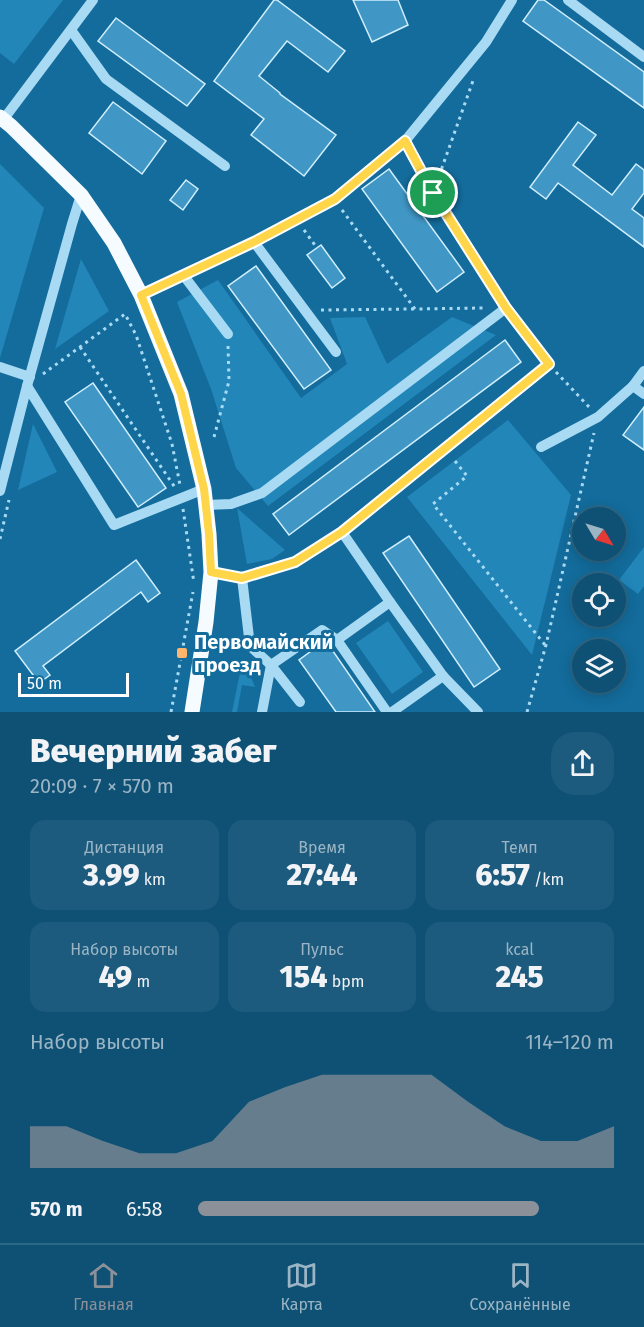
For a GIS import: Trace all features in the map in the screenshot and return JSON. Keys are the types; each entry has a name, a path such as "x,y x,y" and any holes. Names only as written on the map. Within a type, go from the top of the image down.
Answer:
{"main road":[{"path":"2,119 81,195 114,243 141,295 181,394 204,489 211,572 192,712"}],"street":[{"path":"2,119 93,0"},
{"path":"141,295 254,242 335,199 405,141 486,42 512,0"},
{"path":"568,0 644,57"},
{"path":"71,30 106,79 225,166"},
{"path":"211,572 242,578 295,562 342,532 549,364 506,308 433,193 405,141"},
{"path":"0,491 81,195"},
{"path":"254,242 336,352"},
{"path":"184,276 228,334"},
{"path":"206,505 231,504 262,493 506,308"},
{"path":"0,367 29,381 114,525 204,489"},
{"path":"541,447 598,417 633,386 644,371"},
{"path":"633,386 644,394"},
{"path":"342,532 444,676 478,712"},
{"path":"242,578 249,646 271,665 300,702"},
{"path":"337,639 390,602"},
{"path":"262,712 271,665 322,630 337,639 387,712"},
{"path":"392,712 444,676"}],"path":[{"path":"433,193 475,75"},
{"path":"335,199 415,309"},
{"path":"296,220 317,248"},
{"path":"306,311 506,308"},
{"path":"29,381 125,314"},
{"path":"214,437 229,381 228,334"},
{"path":"80,346 182,498"},
{"path":"527,712 546,645 598,417 549,364"},
{"path":"455,461 467,476 433,504 546,645"},
{"path":"189,584 194,583"}],"shaded area":[{"path":"0,0 63,0 14,64 0,53"},
{"path":"0,164 44,208 0,358"},
{"path":"81,259 109,311 55,349"},
{"path":"218,280 301,398 347,364 330,318 365,317 387,364 452,317 496,335 268,506 236,468 211,389 177,302"},
{"path":"508,420 571,495 532,655 407,497"},
{"path":"33,424 57,472 18,490"},
{"path":"237,508 285,550 272,559 247,564"},
{"path":"644,547 644,586 638,594 626,585 624,573"},
{"path":"388,621 423,672 392,694 356,643"},
{"path":"243,658 255,687 242,685 237,712 232,712"}],"building":[{"path":"274,0 345,51 328,72 287,41 259,76 336,135 304,176 251,135 264,119 214,81"},
{"path":"353,0 398,0 408,25 372,42"},
{"path":"538,0 544,0 644,72 644,108 523,21"},
{"path":"116,18 205,84 187,106 98,41"},
{"path":"113,102 166,141 142,174 89,133"},
{"path":"578,122 596,135 573,165 612,195 636,164 644,170 644,193 632,209 644,218 644,247 558,183 546,199 530,187"},
{"path":"389,169 464,272 437,292 362,189"},
{"path":"186,180 198,189 183,210 170,200"},
{"path":"321,245 345,278 332,288 307,255"},
{"path":"256,266 331,370 304,389 228,286"},
{"path":"505,340 521,362 289,535 273,514"},
{"path":"93,383 166,488 138,507 65,402"},
{"path":"644,407 644,450 623,435"},
{"path":"409,536 500,669 474,687 383,553"},
{"path":"136,560 160,593 148,602 141,592 43,666 50,675 39,683 15,651"},
{"path":"325,641 375,712 336,712 299,660"}],"place":[{"name":"Первомайский проезд","path":"182,653"}],"route":[{"path":"405,141 433,193 506,308 549,364 342,532 295,562 242,578 211,572 204,489 181,394 141,295 254,242 335,199 405,141"}]}
